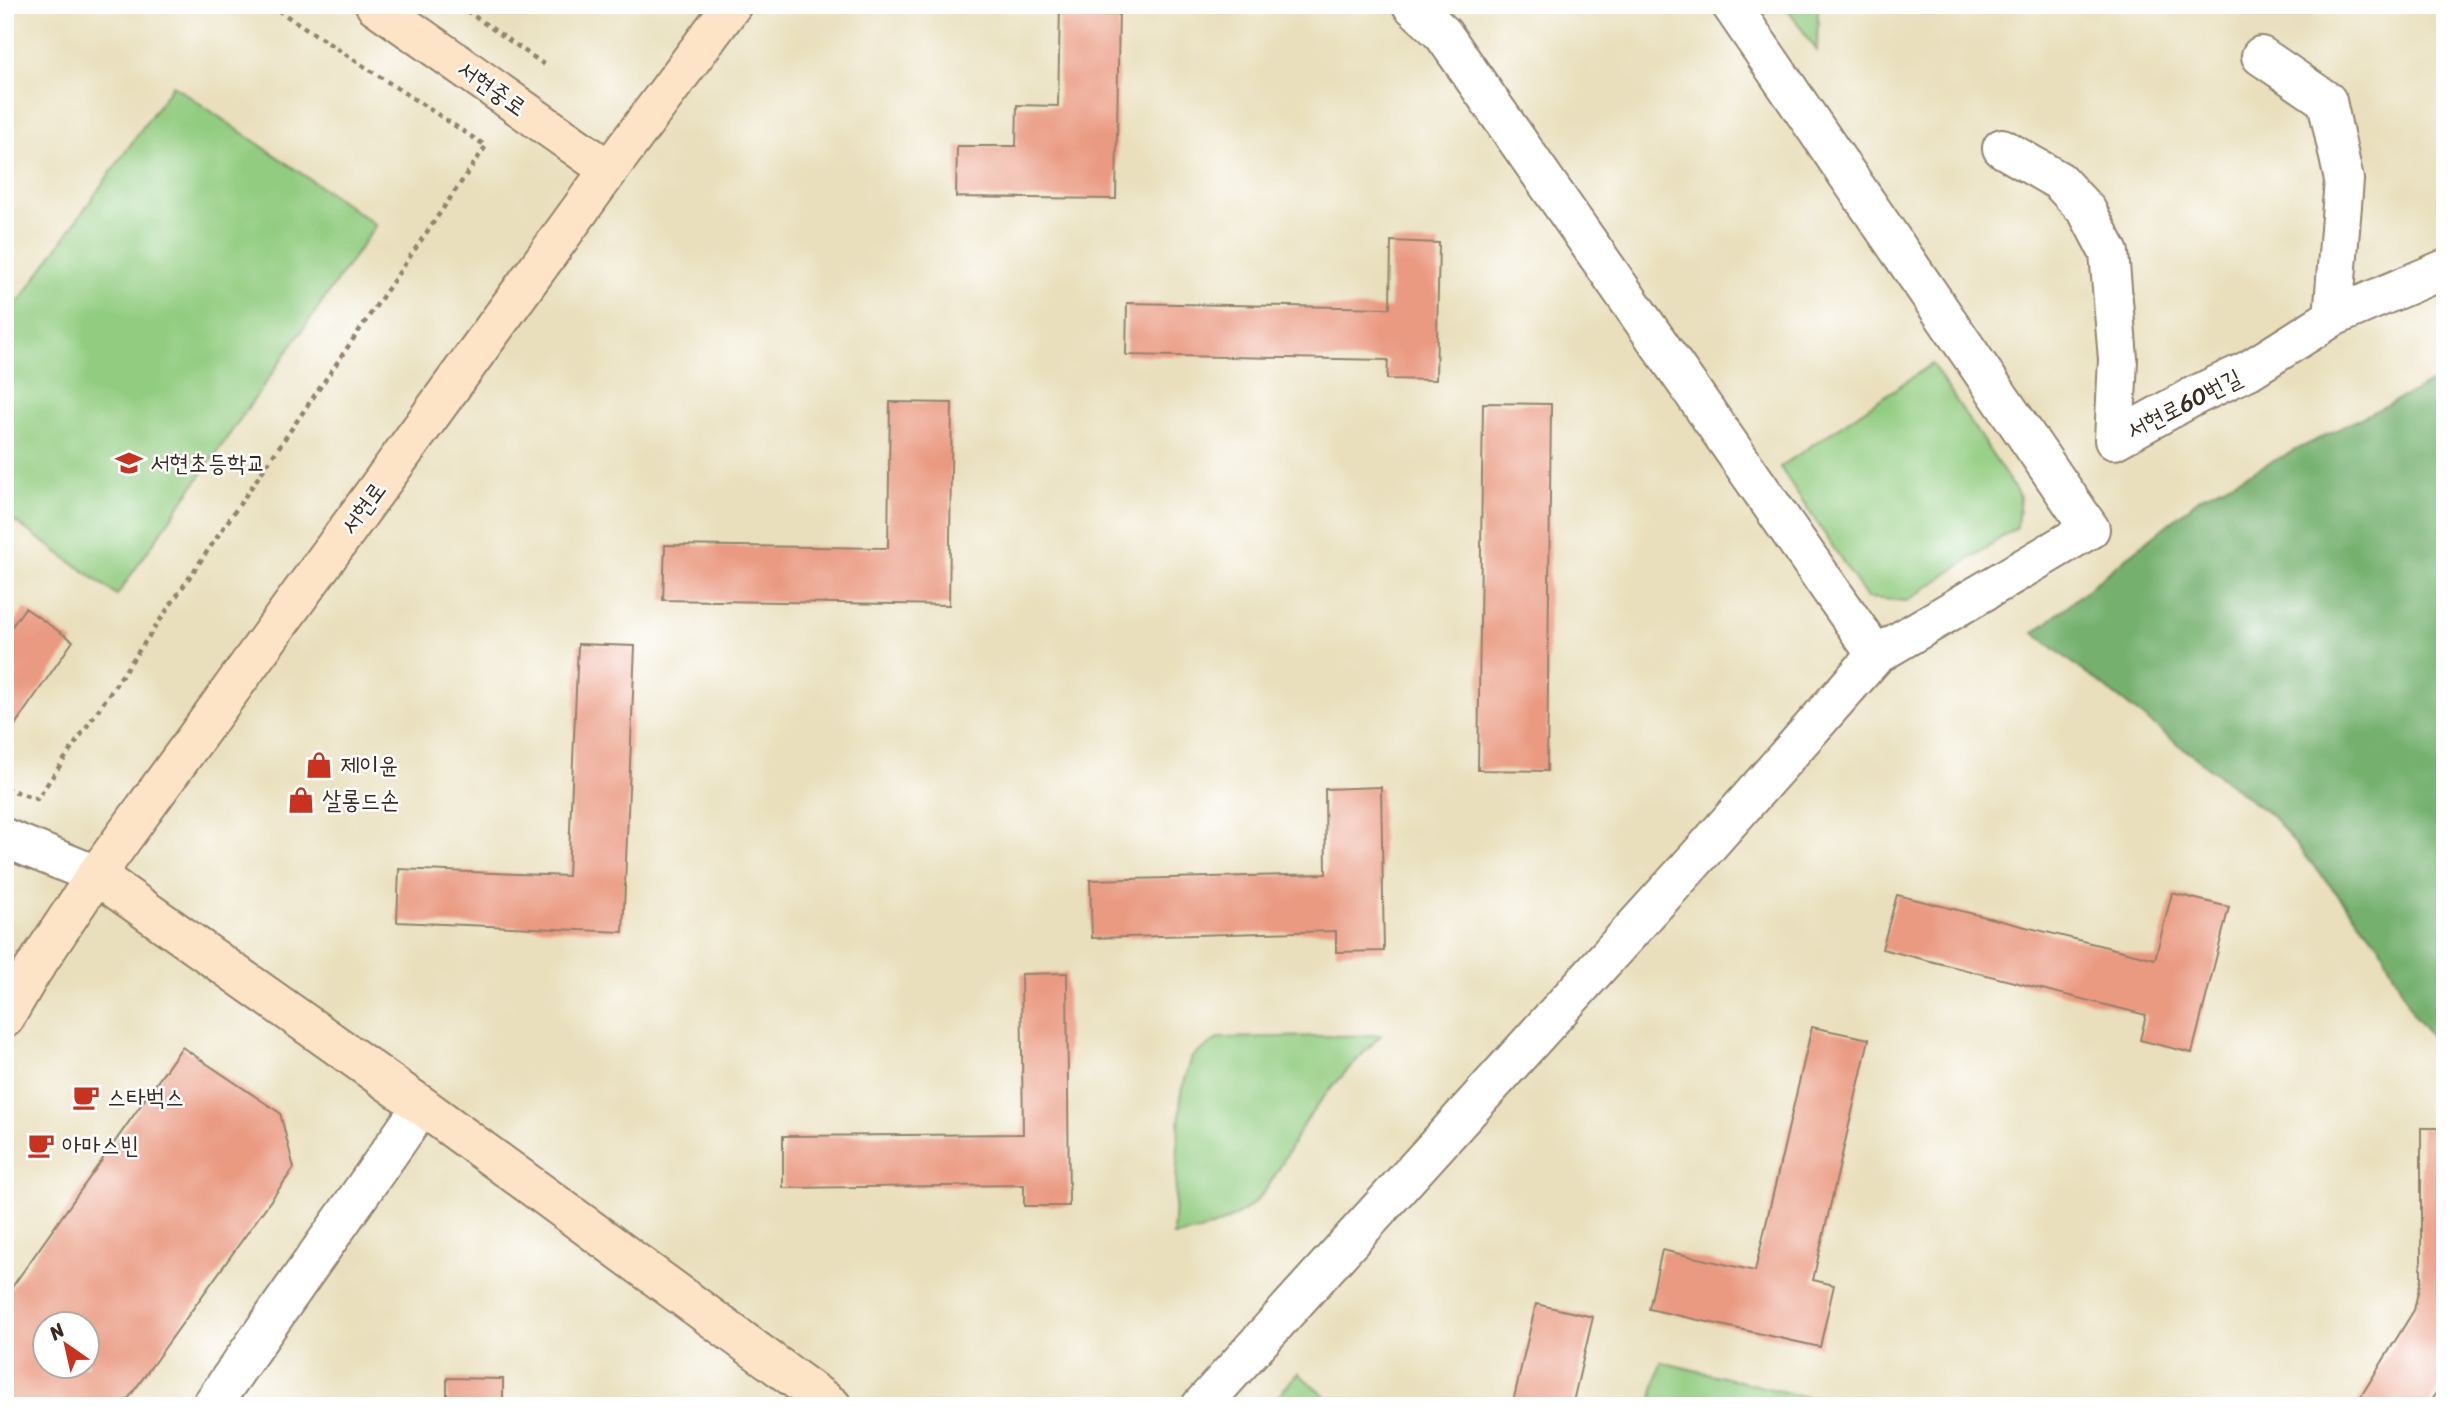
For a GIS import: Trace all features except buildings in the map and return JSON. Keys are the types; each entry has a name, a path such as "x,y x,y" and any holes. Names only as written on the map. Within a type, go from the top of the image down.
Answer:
{"street":[{"name":"서현중로","path":"375,5 609,170"},
{"name":"서현로","path":"5,1018 31,973 96,875 732,5"},
{"path":"1412,5 1443,34 1876,655"},
{"path":"1201,1406 1677,880 1876,655 2090,529 1731,5"},
{"path":"2260,56 2327,101 2344,180 2333,317"},
{"name":"서현로60번길","path":"2002,148 2059,181 2087,211 2109,253 2118,359 2114,440 2196,395 2249,370 2333,317 2445,269"},
{"path":"5,838 96,875 422,1107 832,1406"},
{"path":"211,1406 422,1107"}],"path":[{"path":"5,788 37,799 486,146 270,5"},
{"path":"458,5 545,65"}],"green space":[{"path":"1785,5 1818,5 1817,51"},
{"path":"173,85 376,225 117,595 5,514 5,321"},
{"path":"1932,364 2020,497 2017,527 1907,601 1867,598 1780,467"},
{"path":"2445,376 2445,1054 2415,1017 2379,944 2274,818 2034,633 2201,497"},
{"path":"1381,1035 1312,1112 1269,1185 1256,1201 1217,1225 1173,1236 1181,1092 1192,1057 1219,1038"},
{"path":"1661,1362 1842,1406 1650,1406"},
{"path":"1298,1373 1337,1406 1270,1406"}],"place":[{"name":"서현초등학교","path":"129,463"},
{"name":"제이윤","path":"319,765"},
{"name":"살롱드손","path":"301,800"},
{"name":"스타벅스","path":"86,1097"},
{"name":"아마스빈","path":"41,1145"}]}
